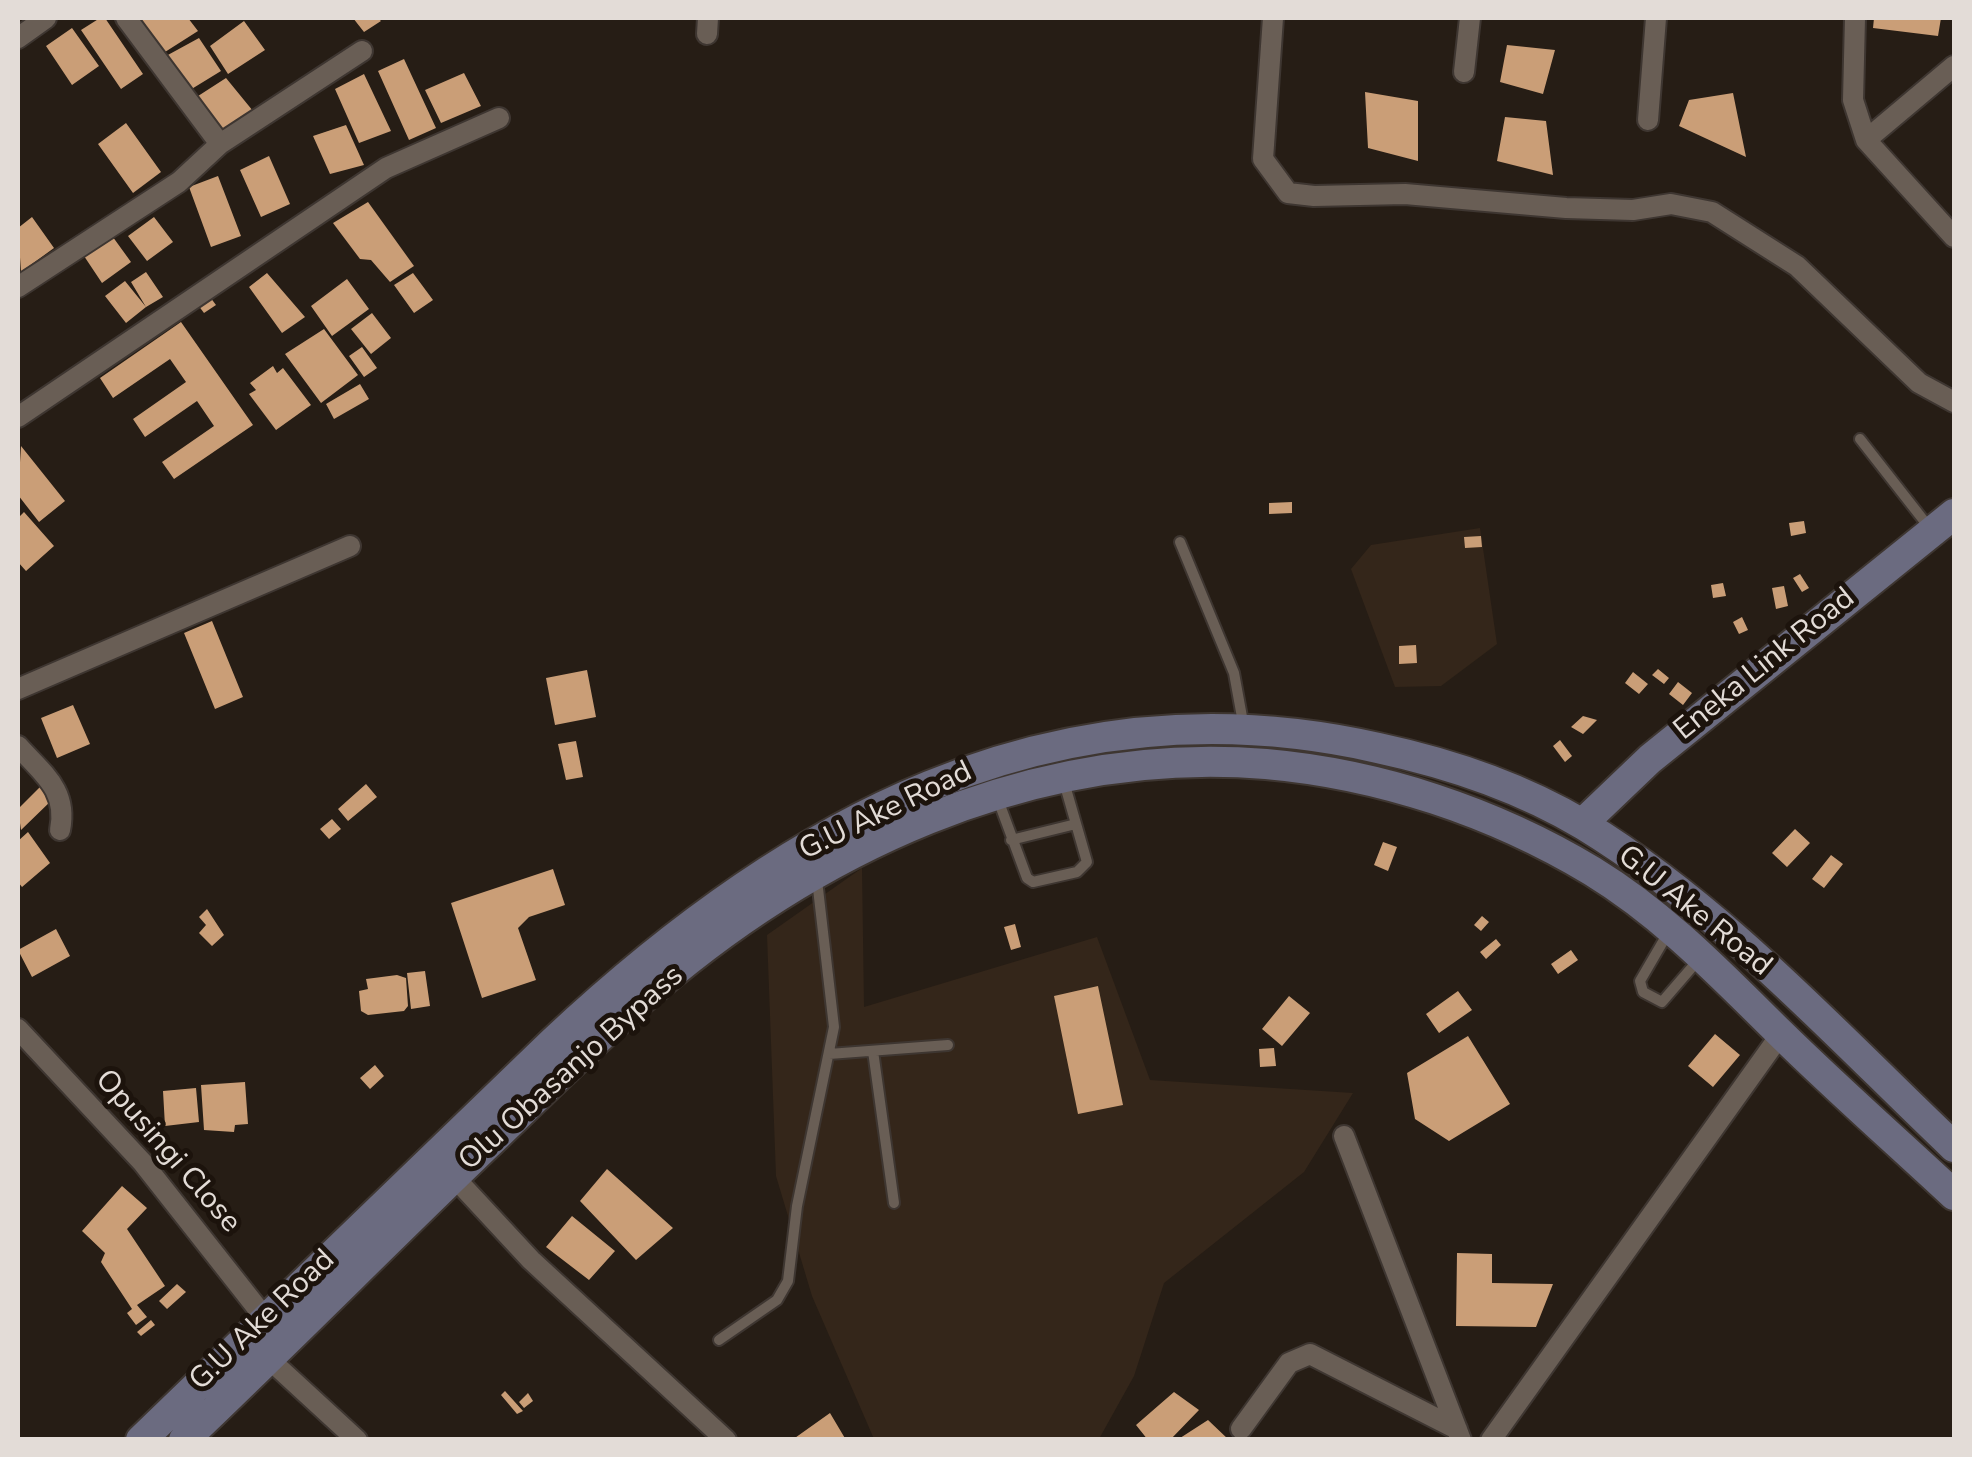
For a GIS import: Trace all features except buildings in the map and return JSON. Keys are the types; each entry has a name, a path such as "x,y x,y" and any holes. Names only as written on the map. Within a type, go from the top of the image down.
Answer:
{"main road":[{"name":"Eneka Link Road","path":"1582,824 1650,760 1944,523"},
{"name":"G.U Ake Road","path":"140,1440 621,978 740,888 934,782 1013,754 1079,738 1244,729 1340,739 1416,757 1512,790 1582,824 1707,916 1954,1147"},
{"name":"Olu Obasanjo Bypass","path":"184,1440 640,1000 816,874 930,816 1062,776 1118,766 1180,762 1341,772 1518,831 1592,872 1670,928 1954,1195"}],"street":[{"path":"18,38 46,18"},
{"path":"126,18 220,144"},
{"path":"1273,18 1263,158 1288,192 1314,196 1405,194 1566,208 1634,210 1670,204 1712,212 1796,266 1919,383 1954,402"},
{"path":"1464,72 1470,18"},
{"path":"1648,120 1656,18"},
{"path":"1855,18 1853,100 1866,140 1954,238"},
{"path":"18,287 179,182 220,144 362,51"},
{"path":"1866,140 1954,66"},
{"path":"18,417 369,178 499,118"},
{"path":"18,688 350,546"},
{"path":"18,746 53,786 64,807 60,830"},
{"name":"Opusingi Close","path":"18,1028 143,1163 265,1318"},
{"path":"1491,1440 1781,1034"},
{"path":"1344,1136 1459,1434"},
{"path":"454,1177 546,1274 726,1440"},
{"path":"1240,1429 1288,1362 1310,1354 1459,1434"},
{"path":"269,1359 357,1440"}],"lane":[{"path":"1860,439 1944,523"},
{"path":"1180,542 1234,674 1244,729"},
{"path":"996,794 1022,872 1033,882 1078,872 1087,862 1062,776"},
{"path":"1011,840 1076,824"},
{"path":"719,1340 777,1300 788,1281 797,1206 835,1012 816,874"},
{"path":"1670,928 1640,981 1643,992 1662,1002 1702,955"},
{"path":"829,1054 948,1045"},
{"path":"874,1050 894,1203"}],"shaded area":[{"path":"1480,528 1497,644 1441,686 1395,687 1351,569 1371,545"},
{"path":"862,868 864,1007 1097,937 1150,1080 1353,1093 1304,1172 1164,1283 1134,1376 1099,1439 874,1439 812,1296 776,1176 767,935"}]}
